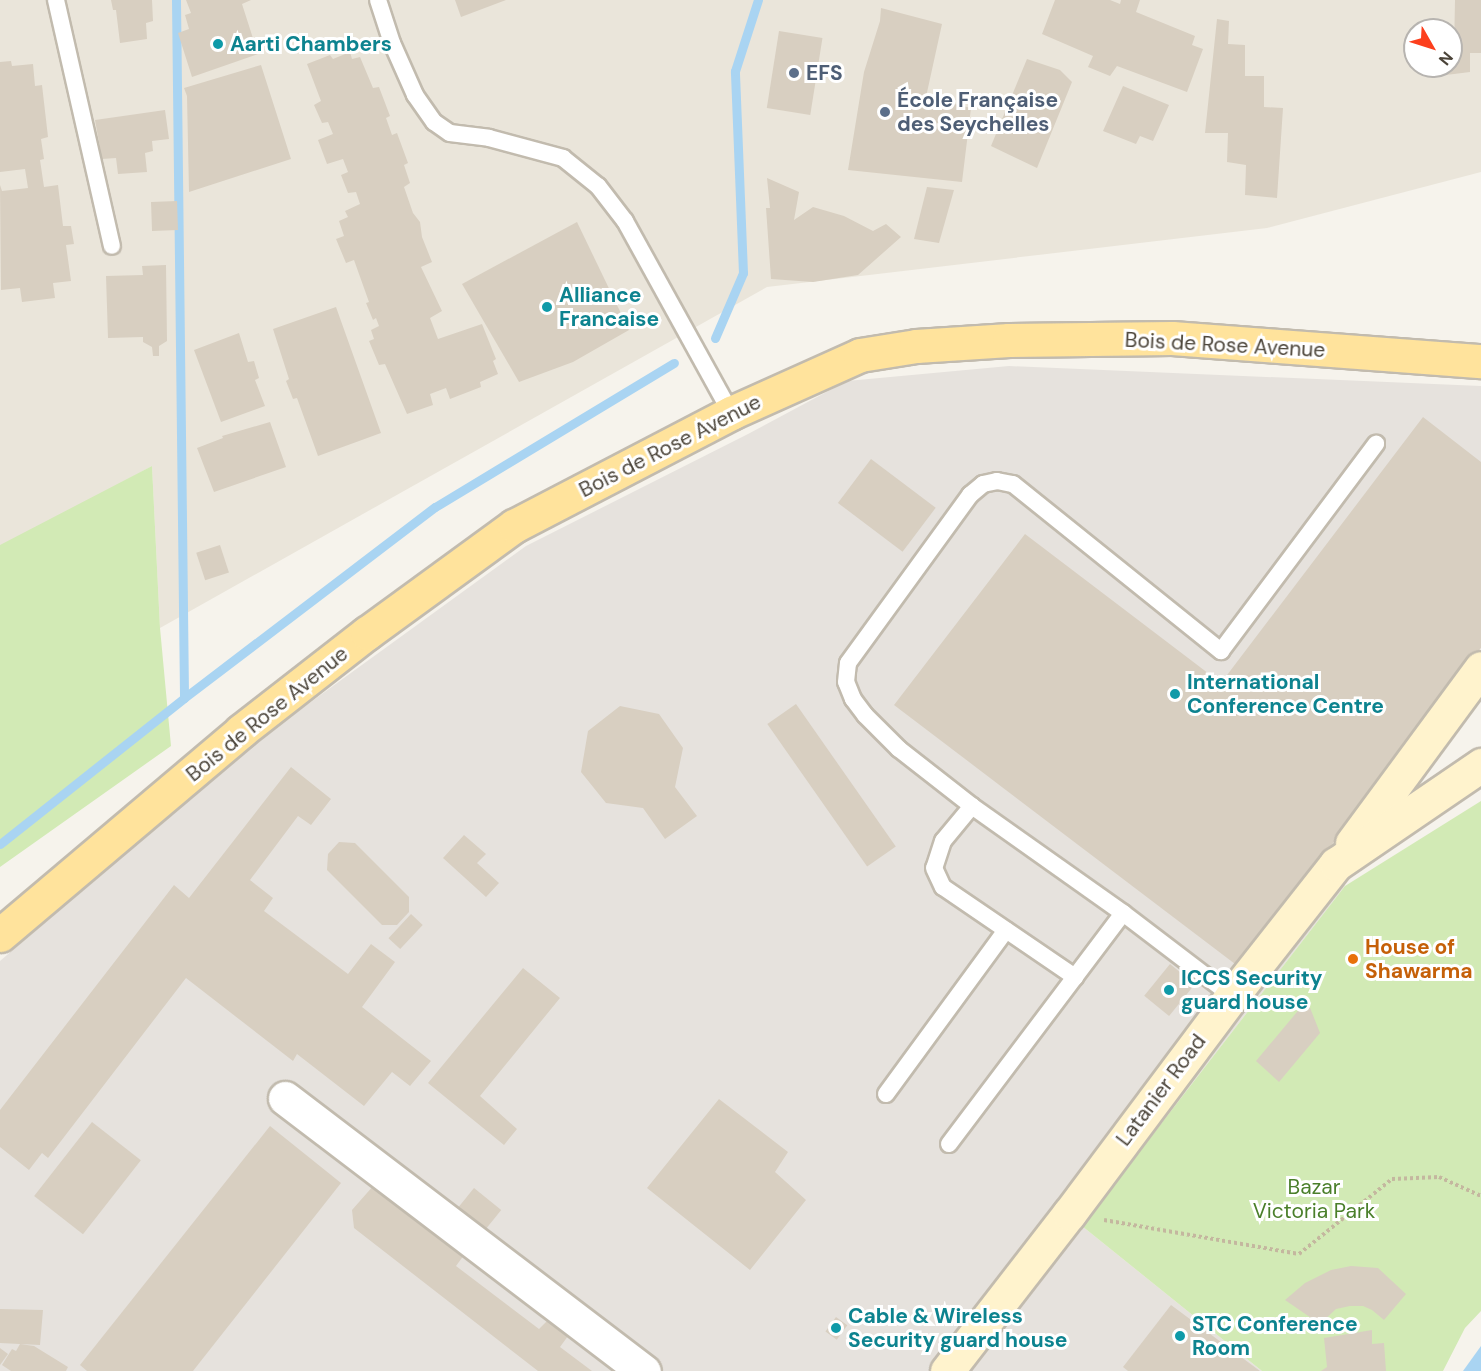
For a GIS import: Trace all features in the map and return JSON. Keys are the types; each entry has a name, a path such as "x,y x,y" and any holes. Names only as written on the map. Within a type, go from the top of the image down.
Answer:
{"main road":[{"name":"Bois de Rose Avenue","path":"0,935 241,731 367,633 514,526 731,413 860,355 916,346 1009,340 1172,338 1481,361"}],"street":[{"path":"1336,864 1481,668"},
{"name":"Latanier Road","path":"947,1371 1070,1214 1232,996 1336,864 1481,765"},
{"path":"285,1098 644,1371"}],"lane":[{"path":"56,0 112,246"},
{"path":"378,0 410,85 434,122 450,133 489,138 563,158 598,186 625,221 731,413"},
{"path":"1232,996 1123,913 972,806 899,749 865,716 853,699 846,682 848,663 970,495 983,484 997,481 1013,484 1221,651 1376,444"},
{"path":"972,806 943,841 934,868 943,887 1075,977"},
{"path":"949,1144 1123,913"},
{"path":"886,1094 1006,930"}],"path":[{"path":"1070,1214 1299,1254 1392,1179 1439,1177 1481,1196"}],"shaded area":[{"path":"0,0 1481,0 1481,172 1267,228 767,287 160,628 152,466 0,550"},
{"path":"1009,366 1481,386 1481,638 1331,837 1345,886 1082,1226 1262,1371 0,1371 0,961 253,744 526,546 748,434 847,381"}],"green space":[{"path":"152,466 160,628 171,746 0,867 0,545"},
{"name":"Bazar Victoria Park","path":"1481,801 1481,1311 1465,1328 1443,1371 1262,1371 1082,1226 1345,886"}],"water":[{"path":"1481,1346 1481,1371 1463,1371"}],"building":[{"path":"111,0 152,0 153,21 146,23 147,39 120,43 116,10 113,10"},
{"name":"Aarti Chambers","path":"186,0 251,0 242,4 258,54 192,77 178,33 189,29 185,15 191,13"},
{"path":"455,0 506,0 461,17"},
{"path":"1055,0 1110,0 1120,4 1121,0 1140,0 1136,12 1195,36 1192,45 1203,49 1187,92 1117,66 1110,76 1088,67 1093,56 1042,34"},
{"path":"1455,0 1481,0 1481,53 1470,53 1470,72 1463,73 1463,18 1455,18"},
{"path":"881,8 942,24 926,97 971,108 962,182 848,170 864,72 880,21"},
{"path":"1217,19 1229,21 1228,44 1245,45 1245,76 1264,76 1264,107 1283,108 1277,198 1245,195 1246,165 1227,162 1228,133 1205,133"},
{"name":"EFS","path":"779,31 822,38 810,115 767,108"},
{"path":"350,52 352,59 360,57 373,88 379,87 390,116 386,118 392,135 397,133 408,163 404,165 410,183 404,187 413,213 420,222 422,237 432,262 421,267 442,311 430,318 438,339 482,324 496,359 493,361 498,374 480,382 481,387 450,399 446,388 430,394 433,405 407,414 385,364 379,365 369,341 374,339 371,330 379,326 376,318 373,320 366,303 369,302 354,260 346,263 336,239 344,236 339,221 348,217 345,211 360,204 356,192 348,193 341,175 348,172 343,159 327,164 318,140 333,134 328,122 322,123 314,105 321,101 307,64 330,55 333,59"},
{"path":"1027,59 1060,70 1072,82 1037,168 991,146"},
{"path":"11,61 12,66 33,64 35,86 42,85 48,137 41,139 44,159 40,160 44,187 58,185 63,226 71,226 74,244 66,245 71,281 53,283 55,298 22,302 20,288 1,290 0,185 2,191 28,188 25,169 0,172 0,62"},
{"path":"261,65 291,159 189,192 187,96 184,88"},
{"path":"1123,86 1169,105 1153,141 1140,136 1136,144 1103,131"},
{"path":"165,110 169,139 152,141 153,151 145,153 147,172 118,174 116,158 102,159 95,120"},
{"path":"767,178 799,192 794,220 813,207 844,216 873,231 886,224 901,237 858,275 813,282 771,279 766,208 770,208"},
{"path":"927,187 954,190 939,243 914,239"},
{"path":"177,201 178,230 152,231 151,202"},
{"name":"Alliance Francaise","path":"577,222 629,330 573,362 519,382 462,284"},
{"path":"166,265 167,341 159,346 159,356 153,356 152,347 143,342 143,337 108,338 106,276 143,275 142,266"},
{"path":"336,307 381,433 318,456 297,398 293,399 286,381 289,379 273,329"},
{"path":"239,333 248,362 254,361 259,378 255,380 265,406 221,422 194,350"},
{"name":"International Conference Centre","path":"1423,417 1481,462 1481,648 1239,967 894,705 1025,534 1221,683"},
{"path":"270,422 286,467 214,492 197,448 223,438 222,436"},
{"path":"871,459 936,508 903,552 838,503"},
{"path":"220,545 229,573 205,580 196,553"},
{"path":"796,704 896,847 867,867 767,724"},
{"path":"620,706 659,714 683,748 675,787 697,816 665,839 643,808 606,803 581,772 588,731"},
{"path":"291,767 331,799 311,825 298,816 250,880 273,898 264,911 348,974 371,944 395,962 362,1007 431,1061 410,1086 392,1072 364,1106 297,1054 293,1061 186,978 48,1158 42,1153 29,1170 0,1147 0,1110 174,885 189,898"},
{"path":"464,835 486,854 477,863 499,883 486,897 443,858"},
{"path":"339,842 355,843 409,897 409,912 397,925 382,925 327,870 328,854"},
{"path":"411,914 423,925 400,949 388,938"},
{"name":"ICCS Security guard house","path":"1170,964 1195,984 1169,1016 1144,996"},
{"path":"523,968 560,998 480,1096 517,1129 504,1145 428,1083"},
{"path":"1307,1000 1320,1033 1279,1082 1256,1061"},
{"path":"719,1099 788,1152 775,1172 806,1200 750,1270 647,1188"},
{"path":"92,1122 141,1160 83,1234 34,1196"},
{"path":"270,1126 341,1183 193,1371 87,1371 80,1365"},
{"path":"374,1185 464,1255 456,1266 539,1329 548,1320 568,1336 560,1347 592,1371 538,1371 354,1228 352,1210"},
{"path":"474,1188 501,1210 485,1230 458,1208"},
{"path":"1351,1266 1378,1268 1406,1294 1384,1320 1363,1306 1350,1306 1336,1309 1320,1324 1285,1300 1305,1283 1331,1270"},
{"name":"STC Conference Room","path":"1171,1305 1260,1371 1128,1371 1123,1367"},
{"path":"0,1309 43,1310 40,1345 0,1343"},
{"name":"Cable & Wireless Security guard house","path":"836,1317 847,1325 837,1340 825,1332"},
{"path":"1372,1330 1372,1344 1384,1343 1386,1371 1321,1371 1327,1367 1324,1338"},
{"path":"20,1344 34,1346 68,1367 66,1371 11,1371 2,1365 12,1349 16,1351"},
{"path":"0,1348 8,1354 0,1365"}],"waterway":[{"path":"176,0 184,698"},
{"path":"715,338 743,273 735,71 758,0"},
{"path":"0,844 184,698 435,507 674,363"}],"place":[{"name":"Aarti Chambers","path":"218,44"},
{"name":"EFS","path":"794,73"},
{"name":"École Française des Seychelles","path":"885,112"},
{"name":"Alliance Francaise","path":"547,307"},
{"name":"International Conference Centre","path":"1175,694"},
{"name":"House of Shawarma","path":"1353,959"},
{"name":"ICCS Security guard house","path":"1169,990"},
{"name":"Cable & Wireless Security guard house","path":"836,1328"},
{"name":"STC Conference Room","path":"1180,1336"}]}
